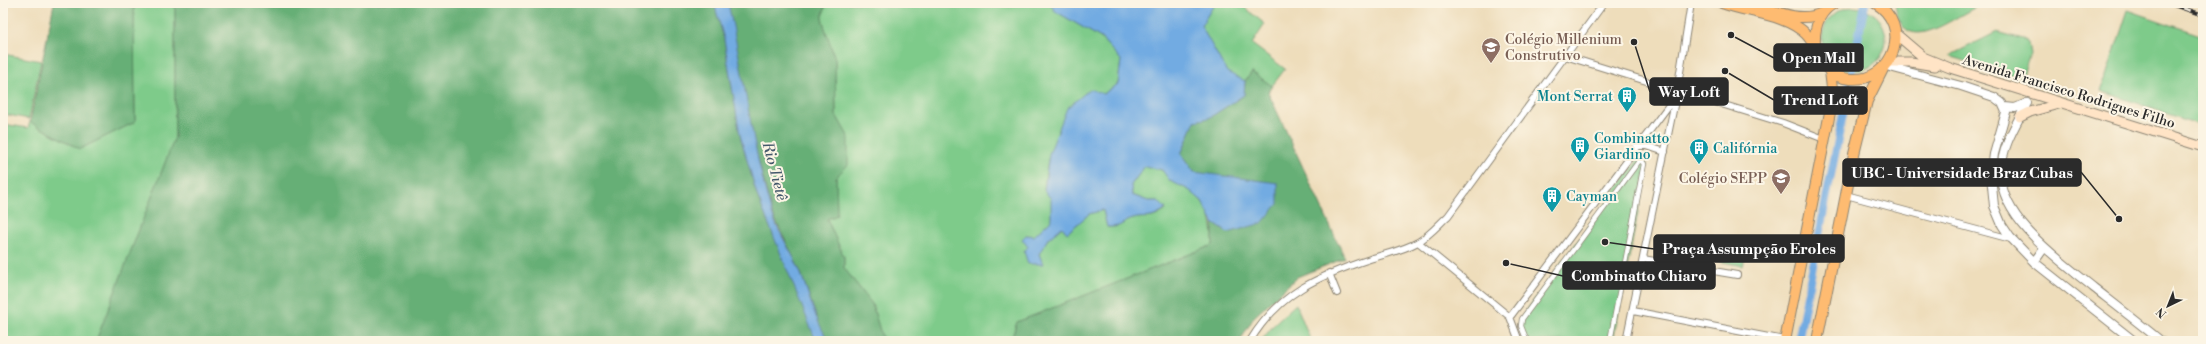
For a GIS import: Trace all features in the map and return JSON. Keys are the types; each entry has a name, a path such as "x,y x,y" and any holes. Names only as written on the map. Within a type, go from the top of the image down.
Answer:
{"main road":[{"path":"1722,3 1797,26 1815,46 1822,63 1830,71 1833,97 1785,340"},
{"path":"1751,3 1800,18 1810,18 1822,13 1835,3"},
{"name":"Avenida Francisco Rodrigues Filho","path":"1875,3 1890,17 1895,31 1924,57 1950,68 2203,147"},
{"path":"1817,341 1846,195 1867,101 1894,52 1895,31 1888,3"},
{"path":"1815,46 1814,35 1822,13"},
{"name":"Avenida Francisco Rodrigues Filho","path":"1830,71 1850,79 1863,79 1874,75 1886,66 1911,62 1950,68"},
{"path":"2020,117 2030,112 2062,103"}],"street":[{"path":"1250,341 1266,320 1293,294 1318,277 1418,242 1448,216 1604,3"},
{"path":"1626,341 1665,152 1691,3"},
{"path":"1565,56 1676,93 1783,123 1824,139"},
{"path":"1886,66 1994,97 2005,107 2015,108 2026,103"},
{"path":"1510,318 1676,93"},
{"path":"2031,93 2006,145 2002,162 2001,181 2009,204 2042,246 2161,341"},
{"path":"2005,107 2005,120 1994,154 1991,191 1994,206 2011,239 2031,259 2134,341"},
{"path":"1636,146 1647,146 1665,152"},
{"path":"1527,341 1521,326 1522,319 1639,161 1642,161 1644,164 1610,341"},
{"path":"1846,195 2011,239"},
{"path":"1418,242 1510,318 1519,341"},
{"path":"2031,259 2042,246"},
{"path":"1643,259 1737,275"},
{"path":"1329,273 1337,293"},
{"path":"1633,311 1785,340"}],"green space":[{"path":"54,3 134,3 135,122 80,149 30,122"},
{"path":"134,3 175,3 175,137 96,341 3,341 3,124 28,128 30,122 80,149 135,122"},
{"path":"175,3 714,3 724,39 740,135 757,195 817,341 96,341 175,137"},
{"path":"728,3 826,3 822,19 835,59 836,115 848,136 848,165 836,177 837,215 827,219 844,257 844,268 872,304 883,341 829,341 821,330 801,273 772,213 753,139"},
{"path":"826,3 1050,3 1055,11 1101,38 1121,60 1118,84 1099,97 1079,114 1061,134 1050,153 1044,189 1052,199 1051,220 1034,236 1026,235 1042,264 1039,254 1047,240 1062,227 1067,233 1089,214 1103,210 1107,227 1112,227 1118,226 1135,218 1155,216 1166,210 1158,201 1148,201 1132,195 1131,185 1145,166 1162,170 1171,179 1189,190 1202,201 1211,221 1213,245 1017,322 1011,341 883,341 872,304 844,268 844,257 827,219 837,215 836,177 848,136 836,115 835,59 822,19"},
{"path":"1215,3 1239,3 1265,24 1252,44 1285,69 1272,86 1252,72 1245,81 1227,73 1201,26"},
{"path":"1895,3 1978,3 1976,7 1952,21 1927,32 1916,33 1906,29 1899,20"},
{"path":"1848,7 1860,7 1877,16 1884,27 1886,39 1884,51 1877,62 1860,71 1848,71 1836,66 1827,57 1822,45 1822,33 1827,21 1836,12"},
{"path":"2128,10 2203,36 2203,126 2101,91"},
{"path":"1997,32 2023,39 2028,43 2030,54 2022,78 1949,56"},
{"path":"3,54 41,61 29,119 3,114"},
{"path":"1252,72 1272,86 1268,92 1345,258 1297,277 1254,317 1240,341 1011,341 1017,322 1213,245 1213,223 1228,232 1194,172 1181,154 1195,121 1209,118 1244,95 1245,81"},
{"path":"1640,157 1644,158 1647,165 1613,341 1525,341 1519,326 1520,319"},
{"path":"1717,242 1747,248 1743,266 1714,260"},
{"path":"1296,304 1311,341 1261,341 1277,321"}],"water":[{"path":"714,3 728,3 758,160 771,211 798,266 816,317 829,341 817,341 814,336 757,195 740,135 724,39"},
{"path":"1050,3 1215,3 1201,26 1227,72 1245,81 1244,95 1209,118 1195,121 1181,154 1194,172 1278,183 1278,204 1262,223 1228,233 1213,223 1202,201 1189,190 1170,181 1162,170 1145,166 1131,185 1132,195 1148,201 1158,201 1166,209 1155,216 1135,218 1118,226 1112,227 1107,227 1103,210 1089,214 1067,233 1062,227 1047,240 1039,254 1043,264 1028,264 1024,251 1028,247 1022,239 1026,235 1034,236 1051,220 1051,199 1044,190 1049,154 1067,108 1090,89 1103,94 1118,84 1121,60 1101,38 1055,11"}],"waterway":[{"path":"1798,341 1865,4"}],"railway":[{"path":"2168,3 2203,15"},
{"path":"2197,3 2203,5"}],"place":[{"name":"Open Mall","path":"1731,35"},
{"name":"Way Loft","path":"1634,42"},
{"name":"Colégio Millenium Construtivo","path":"1491,64"},
{"name":"Trend Loft","path":"1725,71"},
{"name":"Mont Serrat","path":"1627,113"},
{"name":"Combinatto Giardino","path":"1580,163"},
{"name":"Califórnia","path":"1699,165"},
{"name":"Colégio SEPP","path":"1781,195"},
{"name":"Cayman","path":"1552,213"},
{"name":"UBC - Universidade Braz Cubas","path":"2119,219"},
{"name":"Praça Assumpção Eroles","path":"1605,242"},
{"name":"Combinatto Chiaro","path":"1506,263"}],"water label":[{"name":"Rio Tietê","path":"775,171"}]}
